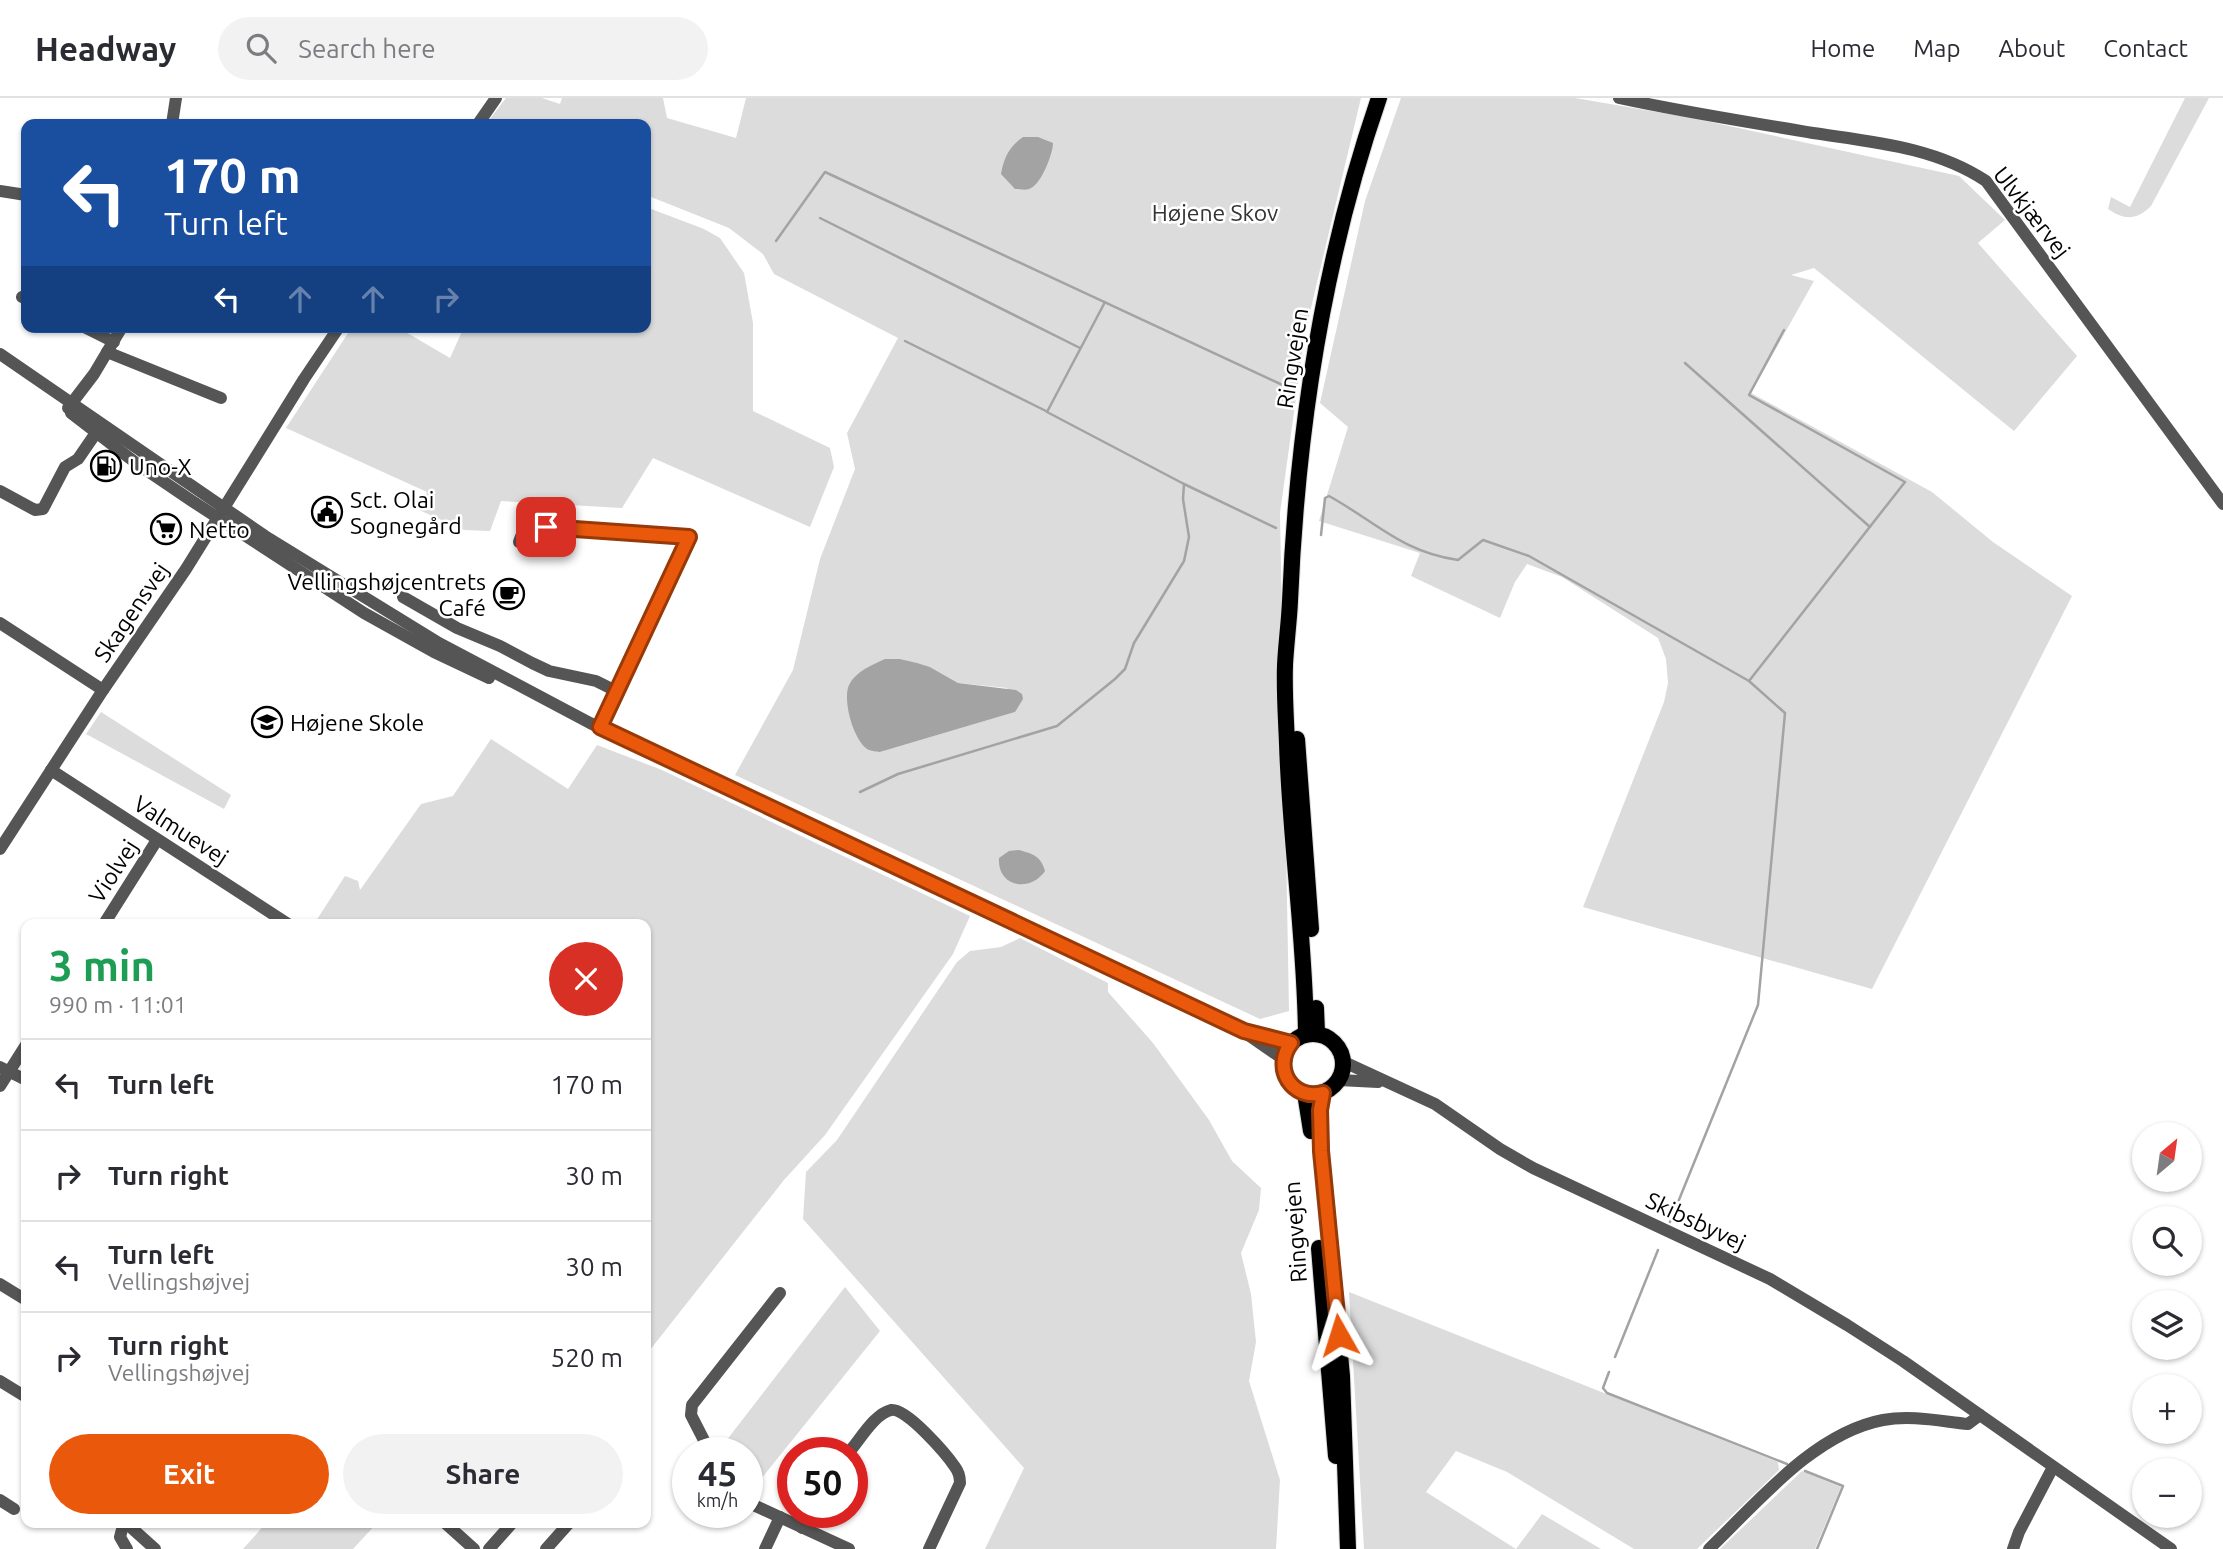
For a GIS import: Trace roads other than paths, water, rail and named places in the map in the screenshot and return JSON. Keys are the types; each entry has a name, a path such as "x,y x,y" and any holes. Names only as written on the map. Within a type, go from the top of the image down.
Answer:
{"main road":[{"name":"Ringvejen","path":"1312,1034 1290,822 1285,665 1289,632 1293,524 1306,409 1336,247 1379,98"},
{"path":"1312,1034 1336,1043 1344,1062 1339,1080 1323,1093 1305,1093 1294,1088 1286,1078 1283,1059 1291,1043 1312,1034"},
{"name":"Ringvejen","path":"1305,1093 1313,1163 1328,1374 1347,1542"},
{"name":"Ringvejen","path":"1323,1093 1320,1110 1321,1151 1342,1376 1347,1542"}],"street":[{"path":"481,119 496,98"},
{"name":"Ulvkjærvej","path":"1619,98 1673,110 1909,148 1965,167 1986,181 2223,504"},
{"path":"172,99 172,119"},
{"path":"0,191 21,194"},
{"path":"92,333 111,347 221,398"},
{"path":"69,407 119,333"},
{"name":"Skagensvej","path":"0,849 103,690 186,569 335,333"},
{"path":"0,354 99,428 136,463 220,513 364,613 422,646 543,704 563,709 1244,1031 1283,1059"},
{"path":"0,491 35,510 43,509 65,467 78,459 99,428"},
{"path":"519,542 524,529 530,527 689,537 600,727"},
{"path":"403,597 457,628 532,663 562,674 596,681 616,691"},
{"path":"0,623 103,690"},
{"name":"Valmuevej","path":"51,770 280,919"},
{"name":"Violvej","path":"107,919 158,840"},
{"path":"1244,1031 1291,1043"},
{"path":"0,1086 4,1070 21,1051"},
{"name":"Skibsbyvej","path":"1344,1062 1452,1114 1500,1149 1533,1168 1770,1279 1867,1338 2171,1549"},
{"path":"4,1070 21,1078"},
{"name":"Skibsbyvej","path":"1339,1080 1385,1082"},
{"path":"0,1284 21,1297"},
{"path":"702,1437 691,1415 692,1405 780,1293"},
{"path":"0,1381 21,1394"},
{"path":"862,1437 879,1417 890,1410 898,1410 916,1423 956,1468 960,1483 929,1549"},
{"path":"1709,1549 1810,1455 1833,1439 1859,1427 1884,1420 1918,1418 1968,1424 1980,1415"},
{"path":"2013,1549 2053,1467"},
{"path":"0,1500 14,1509"},
{"path":"765,1549 777,1523"},
{"path":"122,1528 120,1537 127,1549"},
{"path":"131,1528 155,1549"},
{"path":"451,1528 474,1549"},
{"path":"489,1549 508,1528"},
{"path":"546,1549 565,1528"},
{"path":"802,1528 849,1549"}],"waterway":[{"path":"776,241 825,172 1289,388"},
{"path":"820,218 1080,348"},
{"path":"1105,302 1047,412 1184,484 1276,528"},
{"path":"1749,681 1905,482 1749,395 1784,330"},
{"path":"905,341 1046,411"},
{"path":"1685,363 1870,527"},
{"path":"860,792 898,774 1057,726 1115,679 1125,669 1134,643 1184,561 1189,537 1183,499 1184,484"},
{"path":"1321,535 1325,498 1329,496 1390,535 1438,556 1458,560 1483,540 1529,556 1749,681 1785,713 1758,1005 1670,1222"},
{"path":"1615,1357 1658,1250"},
{"path":"1609,1372 1603,1388 1607,1393 1787,1464"},
{"path":"1805,1471 1843,1486 1817,1549"}],"place":[{"name":"Uno-X","path":"106,466"},
{"name":"Sct. Olai Sognegård","path":"327,512"},
{"name":"Netto","path":"166,529"},
{"name":"Vellingshøjcentrets Café","path":"509,594"},
{"name":"Højene Skole","path":"267,722"}],"park label":[{"name":"Højene Skov","path":"1215,212"}]}
